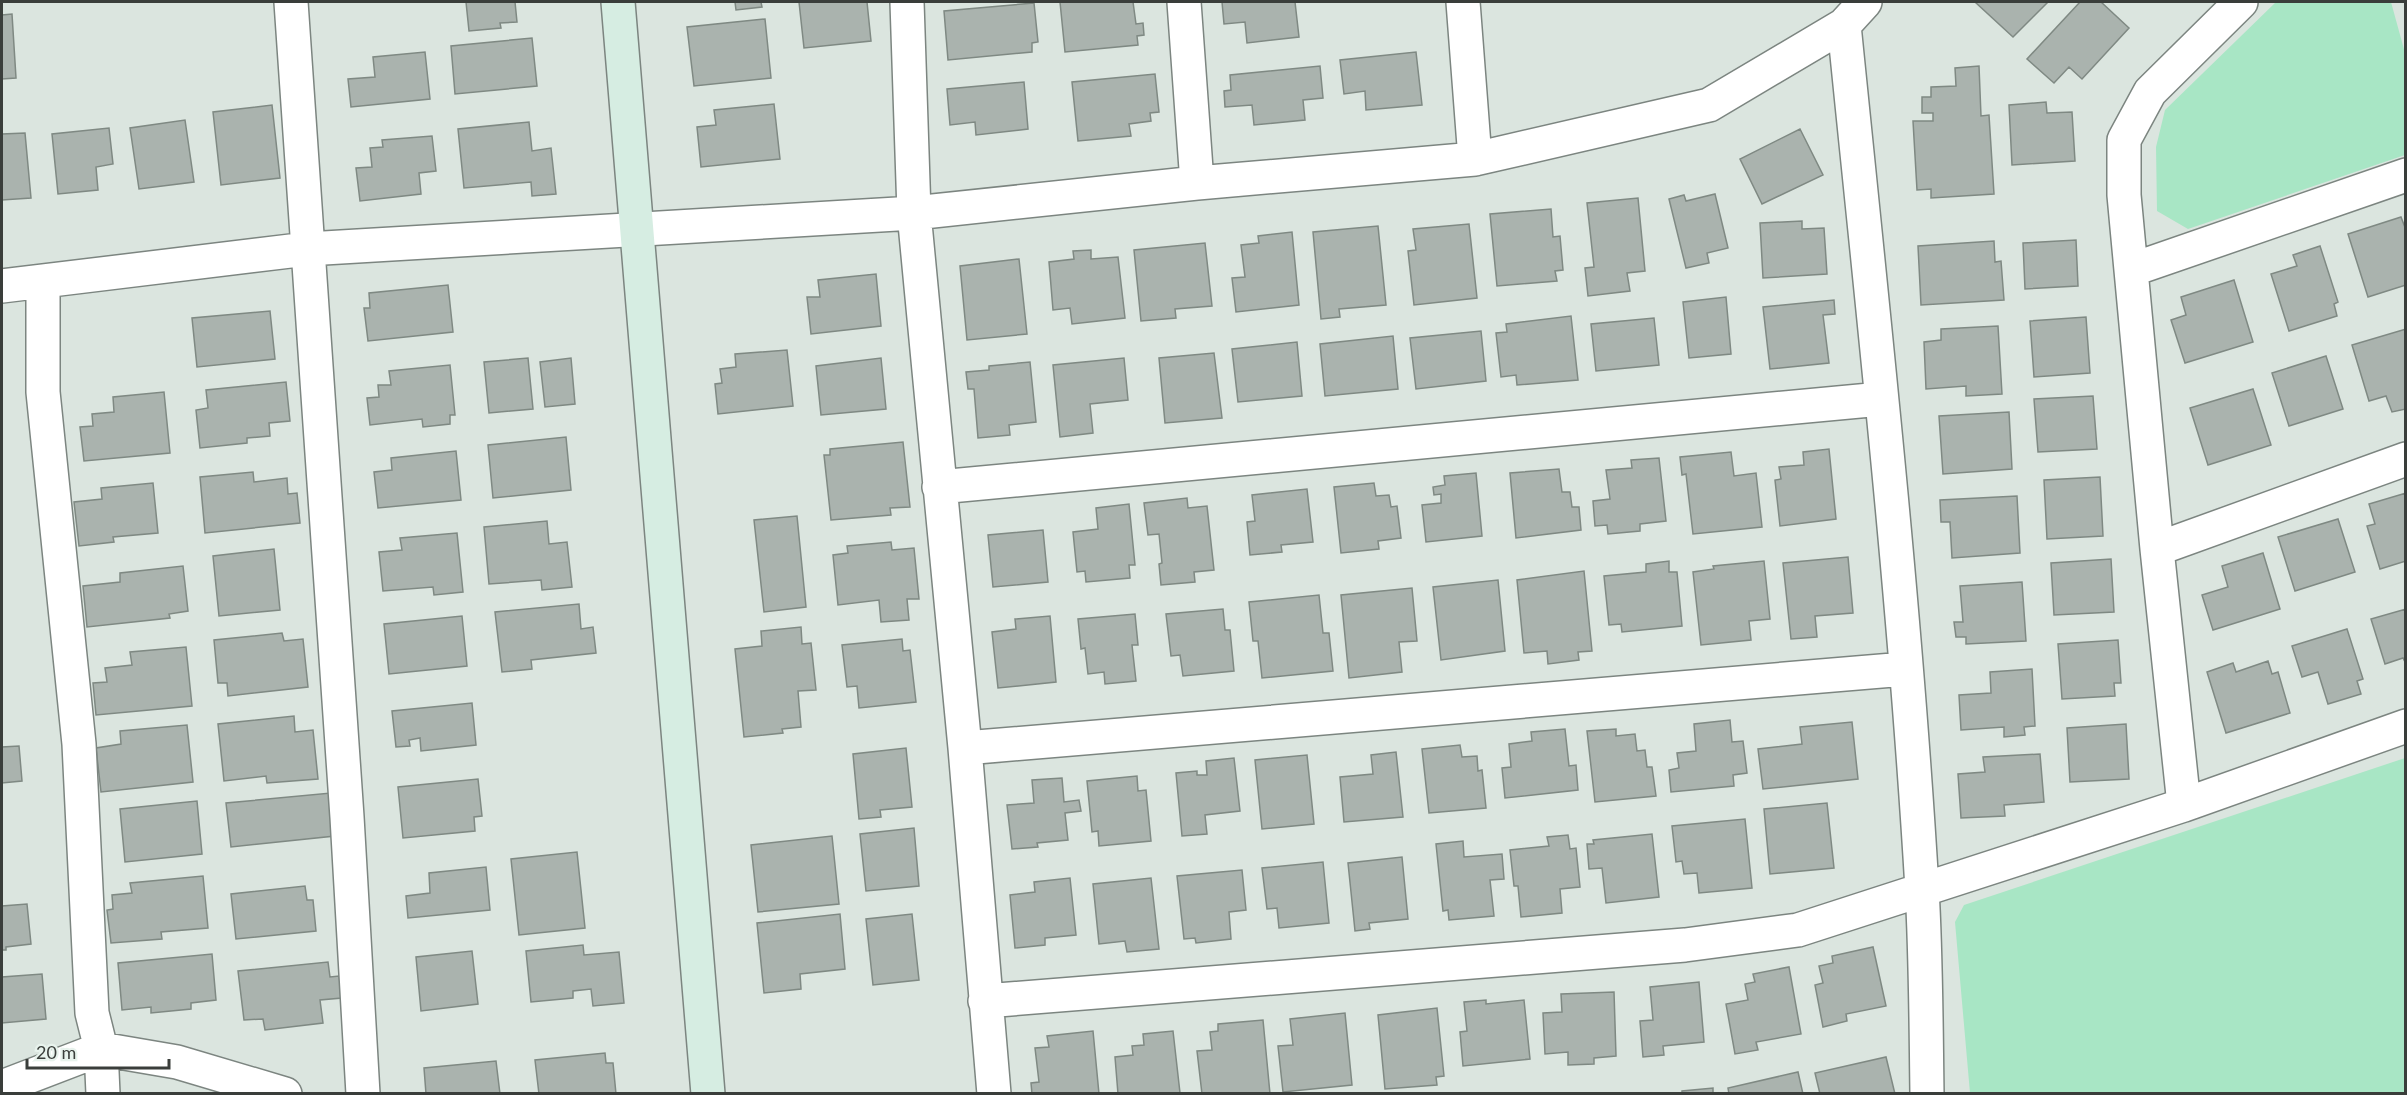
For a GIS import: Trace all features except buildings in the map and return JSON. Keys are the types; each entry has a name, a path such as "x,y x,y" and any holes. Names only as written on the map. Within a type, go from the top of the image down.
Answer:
{"street":[{"path":"291,2 347,817 363,1094"},
{"path":"618,2 708,1094"},
{"path":"908,2 914,213 965,748 994,1094"},
{"path":"1184,2 1197,183"},
{"path":"1463,2 1475,159"},
{"path":"2184,806 2124,195 2124,140 2150,92 2241,2"},
{"path":"2,286 307,249 914,213 1197,183 1475,159 1709,105 1855,14 1881,399 1922,890 1928,1094"},
{"path":"2131,270 2406,175"},
{"path":"43,281 43,392 78,744 92,1013 101,1049 103,1094"},
{"path":"939,487 1881,399"},
{"path":"2157,549 2406,459"},
{"path":"965,748 1905,669"},
{"path":"985,1001 1685,945 1798,930 2184,806 2406,726"},
{"path":"2,1087 101,1049 177,1062 285,1094"}],"green space":[{"path":"2276,2 2391,2 2405,53 2405,155 2188,229 2157,211 2156,147 2165,110"},
{"path":"2405,758 2405,1093 1970,1093 1955,922 1964,905"}]}
